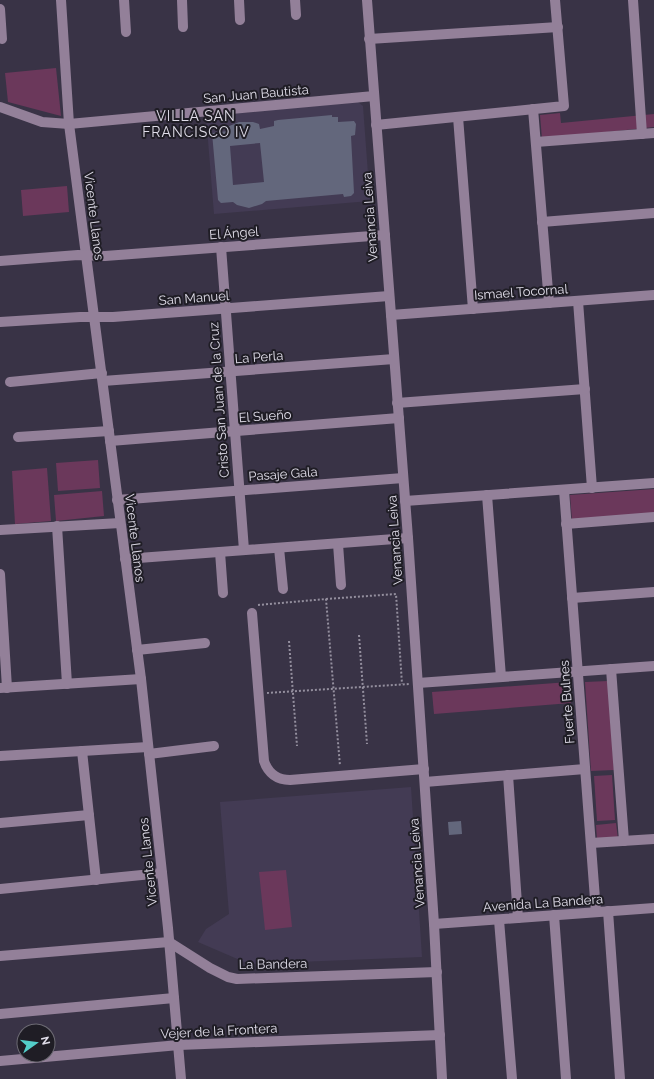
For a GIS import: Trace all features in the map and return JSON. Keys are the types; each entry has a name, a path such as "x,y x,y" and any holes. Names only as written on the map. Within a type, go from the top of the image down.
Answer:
{"street":[{"name":"Vicente Llanos","path":"61,0 69,124 141,679 169,942 181,1079"},
{"path":"124,0 126,32"},
{"path":"182,0 183,27"},
{"path":"239,0 240,20"},
{"path":"295,0 296,15"},
{"name":"Venancia Leiva","path":"367,0 408,538 434,924 442,1079"},
{"path":"376,125 564,106 555,0"},
{"path":"633,0 642,134"},
{"path":"0,9 2,39"},
{"path":"369,39 558,27"},
{"name":"San Juan Bautista","path":"0,107 42,122 69,124 374,96"},
{"path":"534,109 549,303"},
{"path":"458,117 473,309"},
{"path":"536,142 654,133"},
{"path":"542,222 654,213"},
{"name":"El Ángel","path":"0,261 384,235"},
{"name":"Cristo San Juan de la Cruz","path":"221,247 244,550"},
{"name":"Ismael Tocornal","path":"391,315 654,295"},
{"name":"San Manuel","path":"0,322 95,317 389,296"},
{"path":"578,301 592,488"},
{"name":"La Perla","path":"10,382 230,372 394,360"},
{"path":"397,403 585,389"},
{"name":"El Sueño","path":"18,438 235,431 399,418"},
{"name":"Pasaje Gala","path":"117,500 403,478"},
{"path":"405,501 654,483"},
{"name":"Fuerte Bulnes","path":"564,490 596,912"},
{"path":"487,495 500,677"},
{"path":"566,524 654,517"},
{"path":"0,530 120,523"},
{"path":"57,526 66,684"},
{"path":"125,559 408,538"},
{"path":"338,544 341,585"},
{"path":"280,548 283,590"},
{"path":"220,552 223,593"},
{"path":"0,574 3,688 141,679"},
{"path":"572,598 654,592"},
{"path":"252,613 264,761 270,773 284,780 424,769"},
{"path":"137,650 205,643"},
{"path":"418,683 654,666"},
{"path":"611,669 624,841"},
{"path":"0,756 214,746"},
{"path":"82,751 96,880"},
{"path":"424,782 585,769"},
{"path":"508,775 518,918"},
{"path":"0,823 89,815"},
{"path":"591,843 654,838"},
{"path":"0,889 162,873"},
{"name":"Avenida La Bandera","path":"434,924 654,908"},
{"path":"608,911 620,1079"},
{"path":"554,916 566,1079"},
{"path":"499,920 512,1079"},
{"path":"0,956 169,942"},
{"name":"La Bandera","path":"169,942 210,968 228,977 237,979 437,972"},
{"path":"0,1014 174,998"},
{"name":"Vejer de la Frontera","path":"0,1061 179,1045 440,1035"}],"path":[{"path":"252,613 255,605 396,594 402,684"},
{"path":"326,599 341,776"},
{"path":"359,635 367,744"},
{"path":"289,640 297,746"},
{"path":"258,694 418,683"}],"shaded area":[{"path":"56,68 61,116 8,102 5,73"},
{"path":"358,102 363,106 370,201 214,214 206,116"},
{"path":"560,113 561,123 654,114 654,127 542,139 540,115"},
{"path":"67,186 69,212 23,216 21,190"},
{"path":"98,460 100,488 58,491 56,463"},
{"path":"47,468 51,521 15,524 12,471"},
{"path":"654,489 654,514 572,520 570,495"},
{"path":"102,491 104,516 56,521 54,495"},
{"path":"608,681 614,770 591,771 585,682"},
{"path":"569,682 571,703 434,714 432,692"},
{"path":"612,775 615,820 597,821 594,776"},
{"path":"411,787 422,957 249,964 198,942 206,929 229,914 220,802"},
{"path":"616,823 618,839 597,840 596,825"},
{"path":"286,870 292,927 265,930 259,872"}],"building":[{"path":"332,115 332,117 338,117 338,122 354,121 356,124 355,135 351,136 354,193 351,196 344,197 343,194 266,201 262,204 249,208 237,205 233,202 221,203 218,200 212,133 228,131 227,127 239,122 253,122 259,124 260,129 274,126 274,121","holes":["260,143 264,182 233,185 230,146"]},
{"path":"461,821 462,834 449,835 448,822"}],"district":[{"name":"VILLA SAN FRANCISCO IV","path":"196,124"}]}
